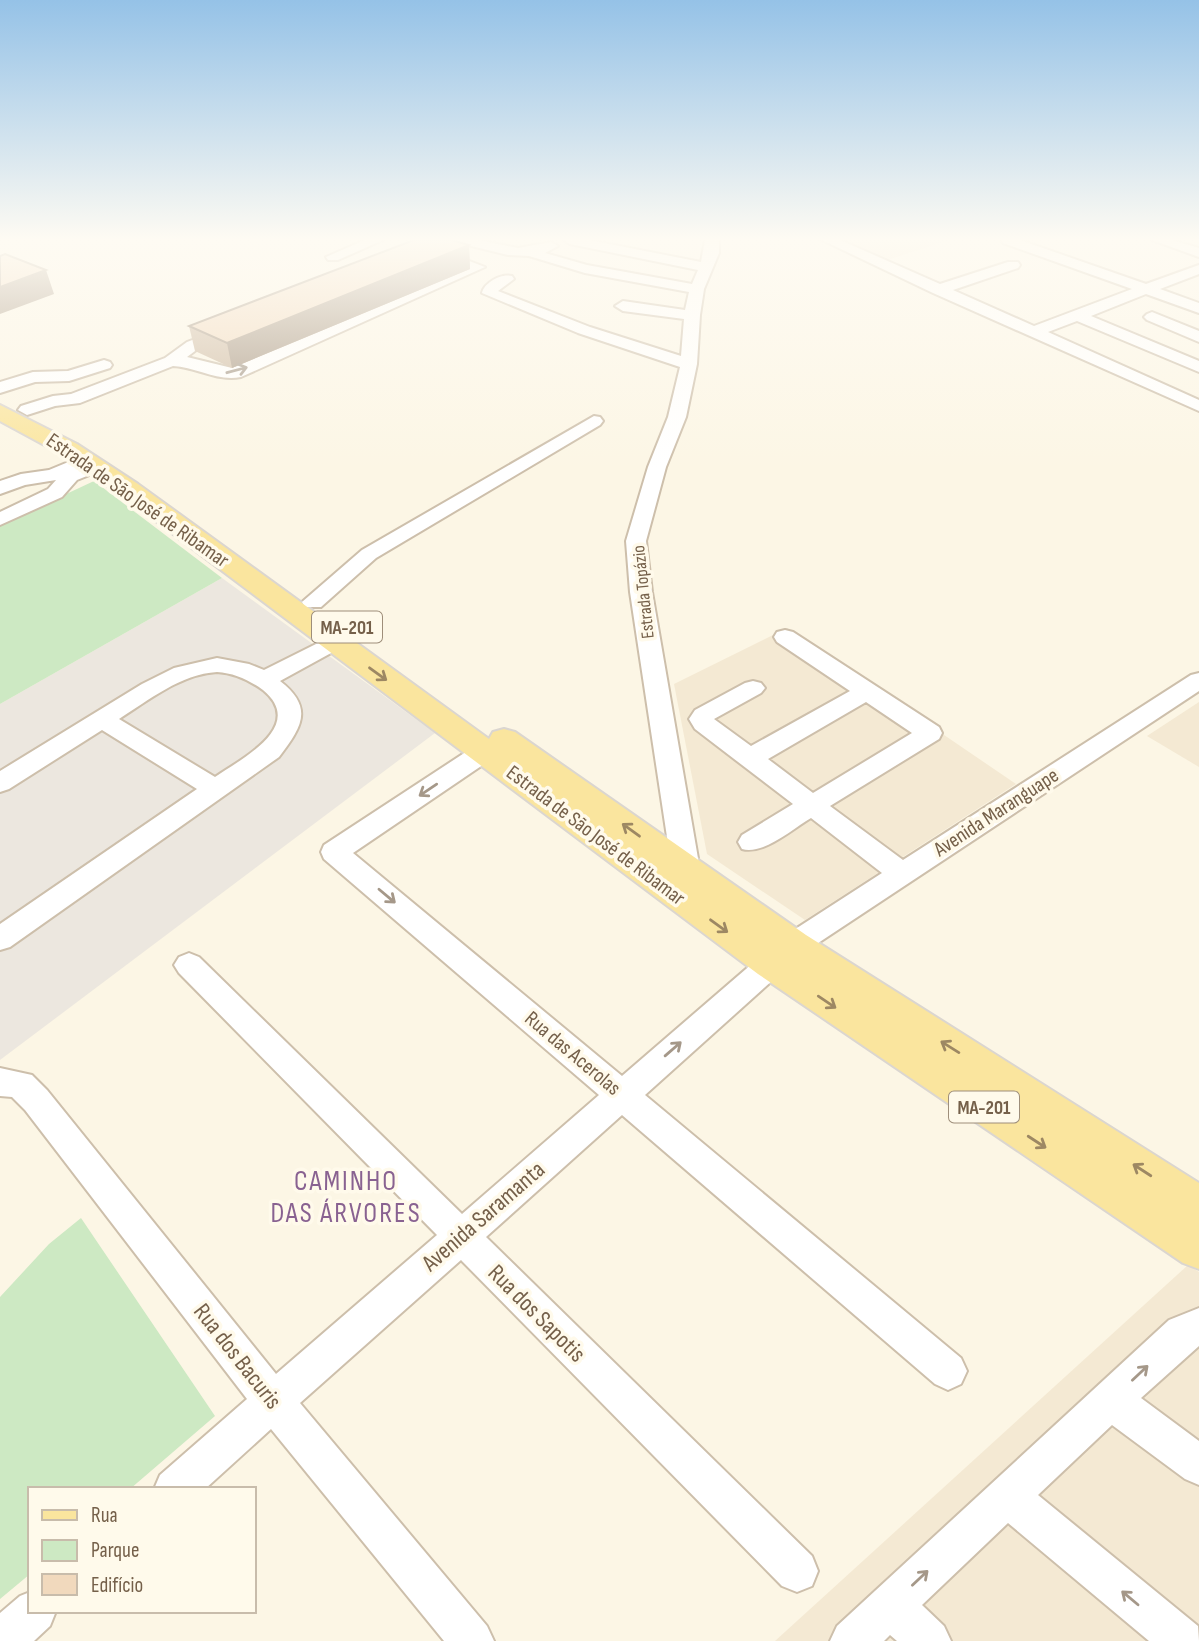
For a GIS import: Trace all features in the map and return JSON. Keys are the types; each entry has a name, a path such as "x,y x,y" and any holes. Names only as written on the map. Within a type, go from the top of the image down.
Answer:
{"main road":[{"name":"Estrada de São José de Ribamar","path":"0,398 196,538 484,752 782,954 1199,1248"},
{"name":"Estrada de São José de Ribamar","path":"23,413 88,442 147,480 686,870 782,954 1199,1207"}],"street":[{"path":"171,361 191,362 224,373 235,373 364,317"},
{"path":"550,317 689,364"},
{"name":"Estrada Topázio","path":"686,870 641,592 636,541 657,467 677,416 689,364 692,317"},
{"path":"999,317 1194,400"},
{"path":"1034,332 1076,317"},
{"path":"1079,317 1199,367"},
{"path":"1152,317 1199,337"},
{"path":"23,413 62,409 74,399 171,361 193,345 245,325"},
{"path":"0,388 33,377 69,376 104,365"},
{"path":"313,602 369,554 594,421"},
{"path":"0,488 90,463"},
{"path":"0,519 55,493 70,476 90,463"},
{"path":"751,842 930,733 785,637"},
{"path":"264,680 334,642"},
{"path":"0,783 170,678 204,667 218,665 237,668 264,680 282,694 289,710 290,723 270,751 0,939"},
{"name":"Avenida Maranguape","path":"782,954 1199,680"},
{"path":"754,688 703,715 701,719 902,874"},
{"path":"750,758 867,691"},
{"path":"101,719 215,789"},
{"name":"Rua das Acerolas","path":"484,752 334,852 947,1371"},
{"name":"Avenida Saramanta","path":"176,1487 782,954"},
{"name":"Rua dos Sapotis","path":"189,965 797,1571"},
{"name":"Rua dos Bacuris","path":"0,1082 21,1085 36,1100 274,1401 471,1641"},
{"path":"852,1641 1182,1333 1199,1327"},
{"path":"1111,1400 1199,1465"},
{"path":"1007,1496 1182,1641"},
{"path":"890,1605 929,1641"},
{"path":"1,1641 33,1613"}],"shaded area":[{"path":"222,578 435,733 0,1060 0,704"},
{"path":"787,628 1016,784 805,920 707,854 674,684"},
{"path":"1199,702 1199,767 1147,736"},
{"path":"1188,1265 1199,1272 1199,1641 775,1641"}],"green space":[{"path":"94,481 222,578 0,704 0,525"},
{"path":"81,1218 215,1416 132,1487 28,1487 28,1576 0,1599 0,1297 49,1244"}],"building":[{"path":"214,317 292,317 227,343 189,326"}],"district":[{"name":"CAMINHO DAS ÁRVORES","path":"346,1196"}]}
